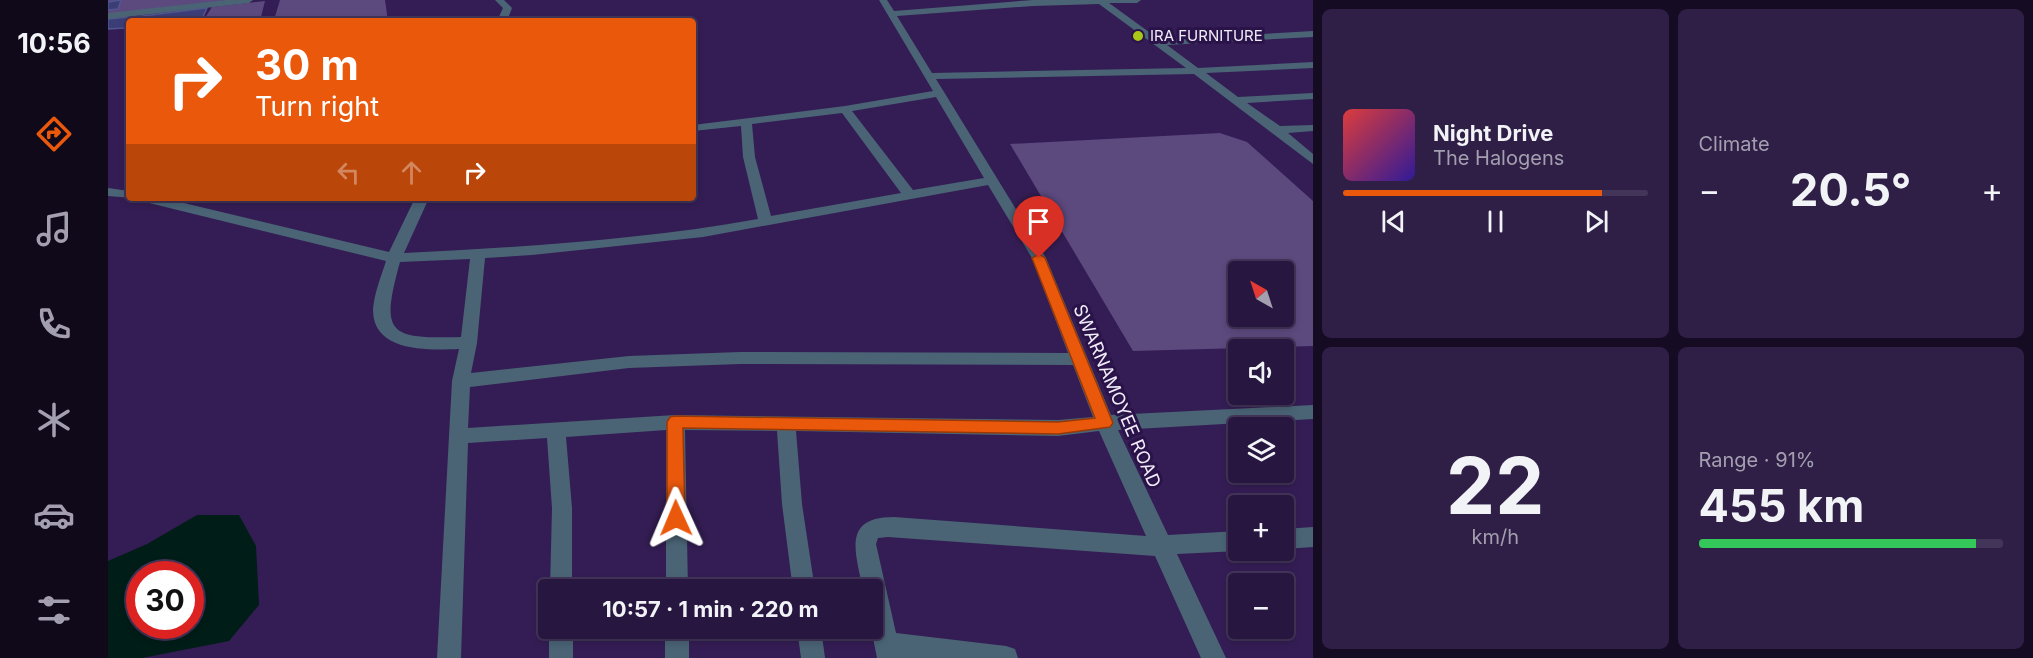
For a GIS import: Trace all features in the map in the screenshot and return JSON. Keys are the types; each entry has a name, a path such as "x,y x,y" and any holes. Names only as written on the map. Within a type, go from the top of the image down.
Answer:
{"street":[{"path":"108,16 249,0"},
{"path":"499,0 508,8 503,18"},
{"path":"888,7 1137,0"},
{"path":"1100,1 1276,130 1313,160"},
{"name":"SWARNAMOYEE ROAD","path":"888,7 1039,258 1105,423 1214,658"},
{"path":"1157,43 1313,34"},
{"path":"931,76 1195,71 1313,65"},
{"path":"696,128 845,109 940,93"},
{"path":"1235,100 1313,96"},
{"path":"845,109 909,194"},
{"path":"746,122 749,156 766,223"},
{"path":"1276,130 1313,128"},
{"path":"158,201 394,258 532,251 696,233 766,223 992,180"},
{"path":"108,192 126,195"},
{"path":"421,201 394,258 382,302 382,320 395,336 415,343 469,343"},
{"path":"449,658 461,381 469,343 478,254"},
{"path":"461,381 629,362 740,358 1079,359"},
{"path":"458,436 675,422 1058,428 1105,423 1313,412"},
{"path":"675,422 677,579"},
{"path":"786,423 792,504 802,579"},
{"path":"556,429 562,507 561,579"},
{"path":"1006,658 887,651 865,544 869,530 894,527 1161,546 1228,542"},
{"path":"1294,538 1313,537"},
{"path":"561,639 561,658"},
{"path":"677,639 678,658"},
{"path":"810,639 813,658"}],"shaded area":[{"path":"108,0 230,0 108,14"},
{"path":"280,0 385,0 388,18 296,18 275,18"},
{"path":"265,1 261,18 205,18 212,7"},
{"path":"1220,133 1247,142 1313,201 1313,346 1294,347 1294,339 1228,339 1228,348 1133,351 1010,144"},
{"path":"197,515 239,515 256,546 259,605 229,641 142,658 108,658 108,561 147,544"}],"building":[{"path":"121,0 118,9 108,10 108,2"},
{"path":"207,8 202,18 135,17"},
{"path":"130,17 126,18 124,28 108,29 108,19"}],"place":[{"name":"IRA FURNITURE","path":"1138,36"}],"route":[{"path":"676,518 675,422 1058,428 1105,423 1039,258"}]}
